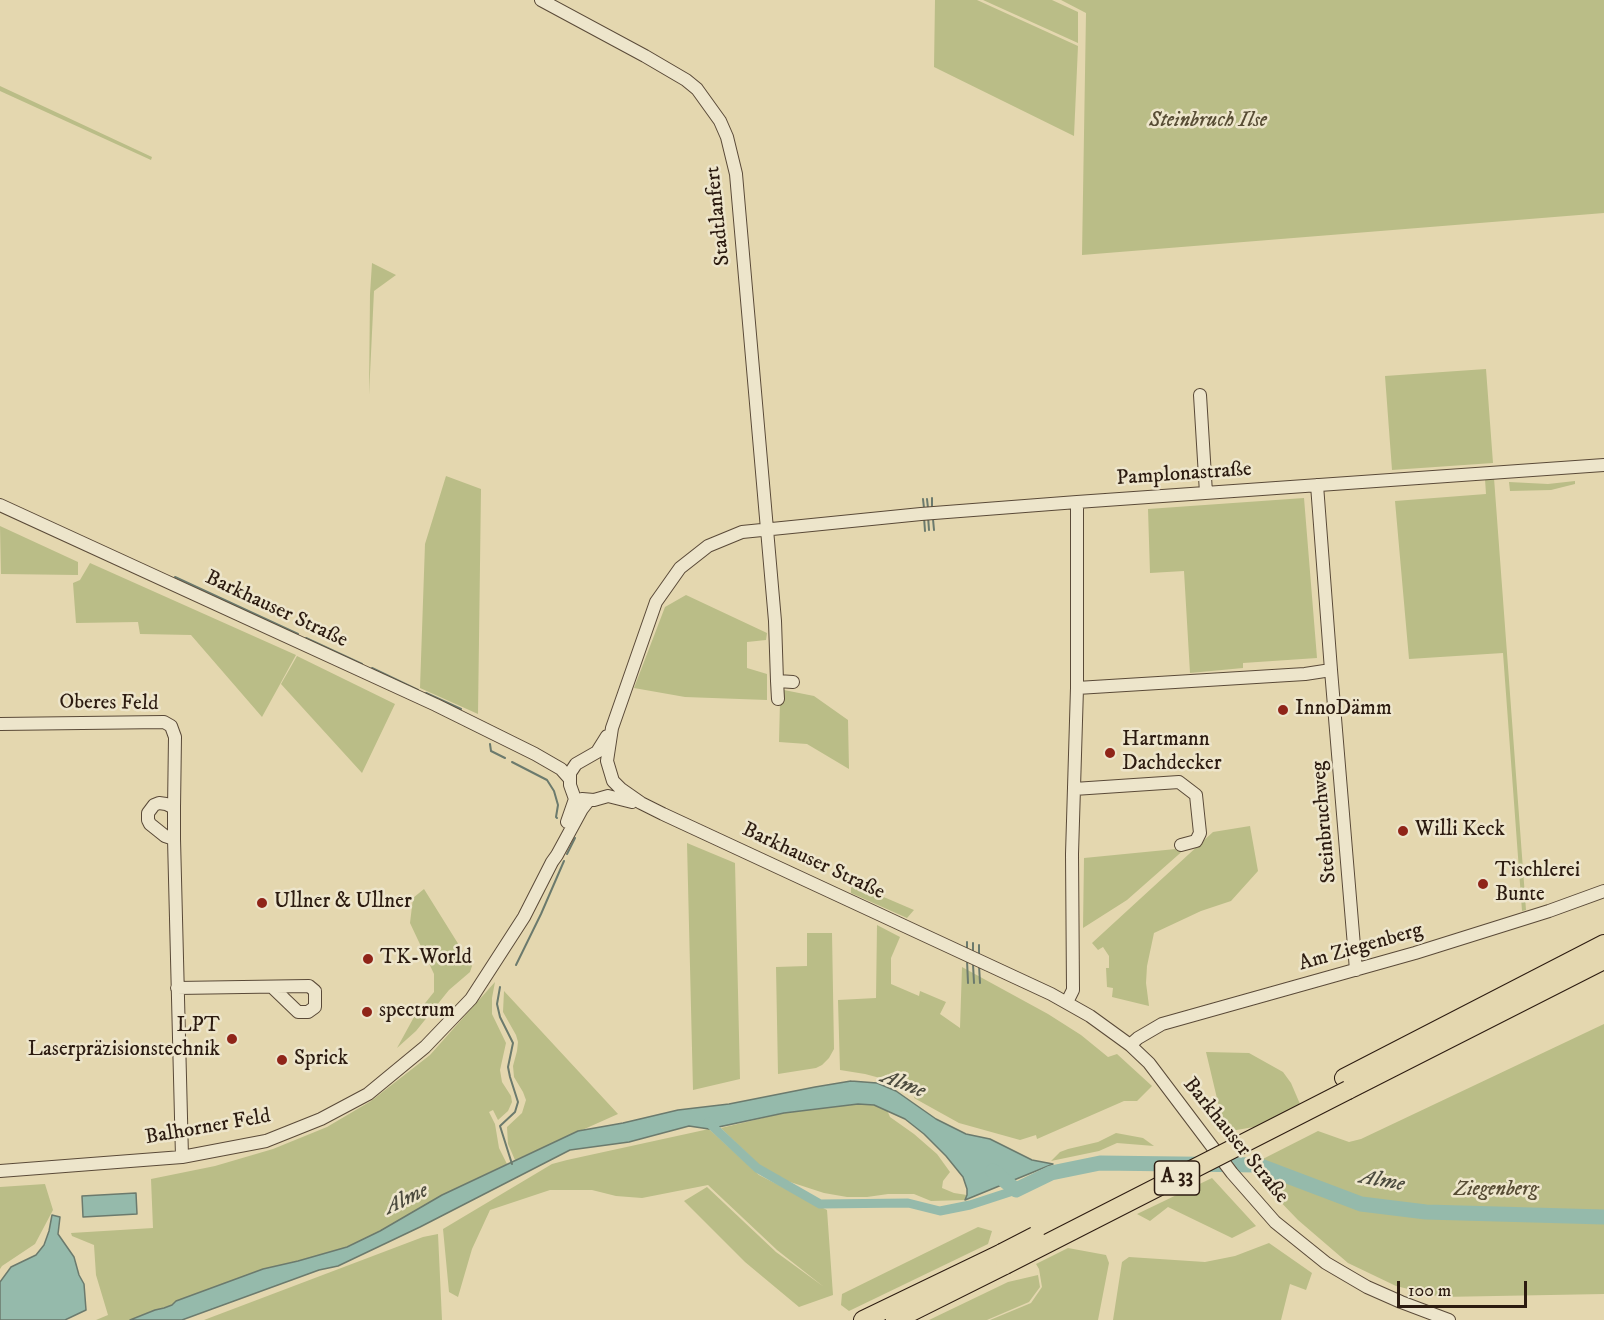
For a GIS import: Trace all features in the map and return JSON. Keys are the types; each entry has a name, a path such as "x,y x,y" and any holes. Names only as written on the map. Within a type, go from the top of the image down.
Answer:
{"highway":[{"name":"A 33","path":"1346,1084 1604,944"},
{"name":"A 33","path":"895,1320 1003,1259 1346,1084 1604,960"},
{"name":"A 33","path":"864,1320 1003,1259"}],"street":[{"name":"Stadtlanfert","path":"541,0 686,80 697,89 720,121 727,137 736,174 767,529"},
{"path":"1200,395 1206,493"},
{"name":"Pamplonastraße","path":"612,728 656,602 680,568 708,546 742,532 910,515 1077,502 1604,465"},
{"name":"Steinbruchweg","path":"1317,485 1356,970"},
{"path":"1067,1002 1072,990 1072,854 1077,688 1077,502"},
{"name":"Barkhauser Straße","path":"0,505 420,698 535,754 561,769 571,784"},
{"path":"767,529 775,621 778,699"},
{"path":"1077,688 1305,674 1331,670"},
{"path":"777,681 793,682"},
{"name":"Oberes Feld","path":"0,723 164,722 171,726 175,737 174,839 182,1157"},
{"path":"612,728 607,756 610,787 606,793 595,799 581,798 571,784 570,773 581,761 597,752 612,728"},
{"name":"Barkhauser Straße","path":"535,754 564,762 581,761"},
{"path":"581,761 596,759 601,761 610,772"},
{"name":"Barkhauser Straße","path":"610,772 615,784 641,803 1067,1002 1090,1016 1130,1045 1149,1063 1232,1173 1275,1222 1326,1263 1367,1287 1449,1320"},
{"path":"1074,789 1179,782 1196,795 1200,833 1197,841 1181,844"},
{"name":"Balhorner Feld","path":"552,862 574,805 571,784"},
{"name":"Barkhauser Straße","path":"595,799 608,795 641,803"},
{"name":"Balhorner Feld","path":"0,1171 182,1157 266,1141 321,1119 368,1094 425,1047 471,999 524,917 582,809 595,799"},
{"path":"174,808 166,804 157,804 150,810 147,817 150,824 159,832 174,839"},
{"name":"Am Ziegenberg","path":"1130,1045 1162,1024 1415,953 1604,891"},
{"path":"177,988 272,987"}],"green space":[{"path":"935,0 977,0 1078,46 1074,136 934,67"},
{"path":"983,0 1052,0 1078,12 1078,43"},
{"name":"Steinbruch Ilse","path":"1061,0 1604,0 1604,213 1082,255 1086,13"},
{"path":"0,86 152,157 151,160 0,91"},
{"path":"372,263 396,275 374,291 369,395 370,294"},
{"path":"1486,369 1493,463 1392,470 1385,376"},
{"path":"446,476 481,489 478,714 420,688 425,544"},
{"path":"1494,478 1526,910 1522,911 1503,653 1409,659 1395,501 1486,494 1485,479"},
{"path":"1575,481 1575,484 1551,490 1510,491 1509,482 1548,484"},
{"path":"1304,498 1317,658 1243,663 1243,668 1190,673 1184,571 1150,573 1148,509"},
{"path":"0,526 78,562 78,575 1,574"},
{"path":"90,563 296,655 262,717 191,635 140,634 138,622 76,623 73,583 80,580"},
{"path":"686,595 767,633 766,640 747,642 747,668 767,674 767,700 685,697 634,688 665,607"},
{"path":"297,656 395,704 362,773 281,684"},
{"path":"784,690 814,696 848,720 849,769 807,744 779,742 780,701 784,701"},
{"path":"1250,826 1258,871 1231,901 1201,911 1154,933 1147,966 1146,983 1149,1006 1112,997 1113,988 1107,987 1106,968 1109,968 1109,956 1103,947 1098,950 1092,943 1213,832"},
{"path":"687,843 735,863 740,1079 693,1090"},
{"path":"1186,848 1127,900 1083,928 1084,858"},
{"path":"851,883 914,910 907,918 851,893"},
{"path":"424,889 472,966 470,972 449,990 416,1031 397,1048 414,1017 434,992 434,974 410,923 413,898"},
{"path":"877,925 900,937 891,958 891,984 919,996 920,991 946,1002 940,1014 960,1028 962,967 1048,1014 1081,1035 1108,1057 1117,1054 1152,1086 1137,1101 1124,1101 1037,1139 1036,1135 1020,1140 959,1123 914,1098 915,1095 880,1078 840,1070 838,1000 876,998"},
{"path":"807,933 832,933 834,1049 829,1058 816,1068 778,1074 776,967 807,966"},
{"path":"495,982 492,1014 506,1043 500,1070 502,1082 512,1102 508,1111 498,1120 493,1110 489,1112 495,1124 499,1148 507,1164 442,1195 380,1231 347,1247 263,1269 130,1320 96,1320 108,1315 96,1275 94,1245 72,1236 71,1233 153,1228 151,1179 215,1166 273,1149 327,1127 371,1101 430,1055"},
{"path":"504,991 618,1114 515,1160 508,1144 507,1127 522,1113 526,1100 514,1077 513,1066 518,1042 503,1012"},
{"name":"Ziegenberg","path":"1604,1024 1604,1294 1441,1297 1396,1286 1348,1263 1298,1220 1249,1166 1318,1131 1349,1142 1361,1139"},
{"path":"1206,1052 1249,1053 1283,1072 1291,1083 1306,1118 1225,1132"},
{"path":"858,1104 874,1105 887,1110 890,1117 937,1154 950,1172 943,1181 942,1188 967,1195 965,1200 931,1201 914,1194 847,1197 824,1193 784,1180 759,1165 721,1128 784,1113"},
{"path":"709,1129 759,1175 827,1210 833,1295 799,1307 745,1262 684,1201 707,1187 776,1252 824,1287 777,1250 708,1185 642,1198 616,1196 592,1190 550,1190 490,1210 472,1249 458,1297 449,1292 443,1229 552,1164"},
{"path":"1116,1133 1143,1138 1154,1146 1117,1143 1099,1151 1051,1161 1060,1152 1098,1142"},
{"path":"1212,1178 1256,1226 1232,1238 1168,1207 1150,1221 1137,1214"},
{"path":"45,1184 53,1210 35,1244 0,1269 0,1187"},
{"path":"978,1227 992,1231 988,1244 849,1311 841,1305 842,1294"},
{"path":"438,1234 442,1320 204,1320 423,1237"},
{"path":"1269,1243 1312,1273 1306,1290 1290,1284 1281,1320 1113,1320 1122,1262 1129,1257 1205,1262 1235,1256"},
{"path":"1068,1248 1106,1255 1109,1263 1098,1320 990,1320 1031,1303 1042,1287 1036,1264"},
{"path":"1038,1275 1040,1287 1029,1302 987,1320 929,1320 1008,1282"}],"shaded area":[{"path":"851,1081 877,1083 896,1091 936,1119 966,1134 990,1139 1032,1160 1053,1164 965,1200 967,1189 963,1177 946,1156 905,1119 874,1105 858,1104 784,1113 709,1129 689,1126 629,1142 570,1150 338,1266 319,1270 182,1320 130,1320 263,1269 347,1247 380,1231 442,1195 578,1131 678,1110 729,1104"},
{"path":"136,1193 137,1214 83,1217 82,1196"},
{"path":"52,1215 60,1217 58,1234 74,1257 84,1284 86,1310 65,1320 0,1320 0,1282 11,1267 36,1255 44,1245"}],"waterway":[{"path":"932,498 932,510"},
{"path":"923,499 924,508"},
{"path":"927,499 928,508"},
{"path":"928,516 929,530"},
{"path":"924,517 925,531"},
{"path":"933,519 934,530"},
{"path":"175,577 298,634"},
{"path":"306,638 362,664"},
{"path":"372,668 418,690"},
{"path":"426,693 461,709"},
{"path":"490,744 491,751 505,758"},
{"path":"512,762 547,780 554,791 558,805 557,818"},
{"path":"567,854 575,838"},
{"path":"516,965 564,861"},
{"path":"967,942 967,951"},
{"path":"973,943 973,952"},
{"path":"979,945 979,957"},
{"path":"967,960 968,983"},
{"path":"973,964 974,983"},
{"path":"979,965 980,983"},
{"path":"500,987 497,1004 500,1017 513,1043 508,1067 518,1102 515,1112 500,1126 512,1164"},
{"path":"708,1122 757,1168 820,1204 908,1203 940,1211 970,1205 1016,1190"},
{"name":"Alme","path":"993,1171 1016,1190 1051,1173 1100,1163 1258,1165 1361,1204 1426,1212 1604,1217"}],"place":[{"name":"InnoDämm","path":"1283,710"},
{"name":"Hartmann Dachdecker","path":"1110,753"},
{"name":"Willi Keck","path":"1403,831"},
{"name":"Tischlerei Bunte","path":"1483,884"},
{"name":"Ullner & Ullner","path":"262,903"},
{"name":"TK-World","path":"368,959"},
{"name":"spectrum","path":"367,1012"},
{"name":"LPT Laserpräzisionstechnik","path":"232,1039"},
{"name":"Sprick","path":"282,1060"}]}
